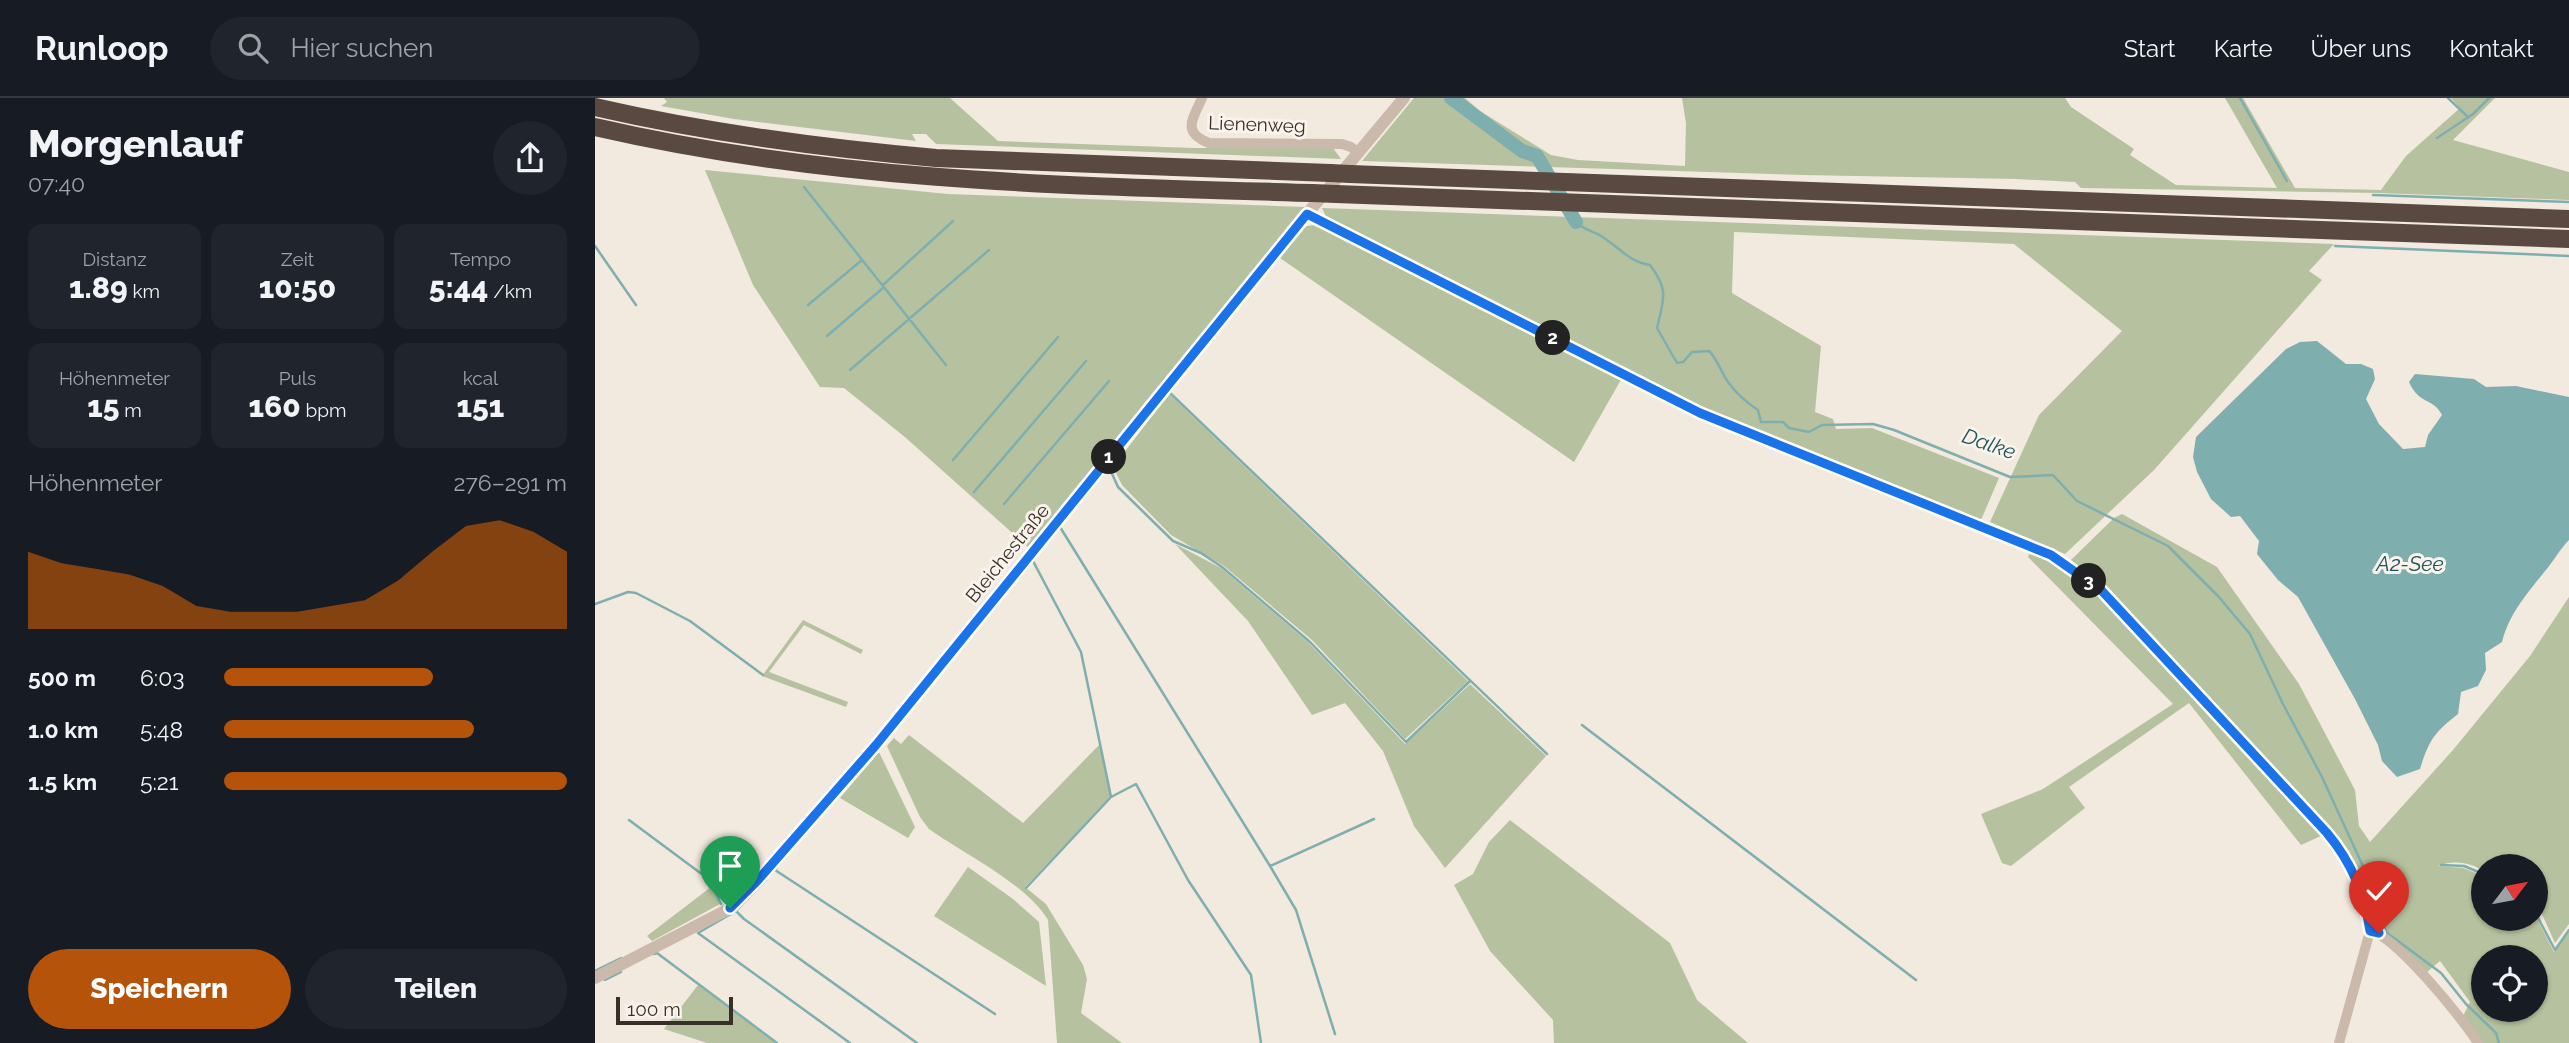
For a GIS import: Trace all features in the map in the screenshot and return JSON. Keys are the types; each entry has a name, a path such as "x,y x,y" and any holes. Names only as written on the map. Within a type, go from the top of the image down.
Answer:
{"highway":[{"path":"595,107 720,132 923,157 2569,219"},
{"path":"595,127 647,139 808,166 901,176 1137,188 2569,239"}],"street":[{"name":"Lienenweg","path":"1202,98 1191,124 1191,131 1196,138 1209,143 1342,144 1358,153"},
{"name":"Bleichestraße","path":"595,978 725,911 742,898 876,745 1404,98"},
{"path":"1307,214 1700,413 2051,555 2102,591 2339,848 2353,869 2362,890 2370,931 2339,1043"},
{"path":"2370,931 2379,933 2414,966 2450,1005 2478,1043"}],"green space":[{"path":"664,98 950,98 998,141 1195,148 1333,148 1341,159 936,144 926,134 912,134 916,141 734,119 661,106 667,102"},
{"path":"1414,98 1465,98 1480,111 1551,155 1578,160 1685,166 1686,123 1682,98 2065,98 2071,107 2134,149 2130,155 2176,185 2277,188 2225,98 2243,98 2295,188 2381,190 2406,156 2460,108 2451,98 2495,98 2453,140 2569,172 2569,200 2378,193 2081,188 2075,182 2017,179 1362,161"},
{"path":"705,170 948,194 1306,207 1028,547 906,438 844,388 820,387 753,285"},
{"path":"1322,208 2334,244 2309,271 2322,280 2154,470 2065,554 1990,522 2039,415 2122,331 2014,244 1734,232 1732,293 1821,346 1815,412 1833,419 1836,429 1872,428 1999,478 1981,520 1702,408 1327,219"},
{"path":"1313,225 1622,378 1574,462 1280,258 1303,227"},
{"path":"1169,394 1468,681 1405,739 1312,640 1224,566 1171,535 1122,485 1113,467"},
{"path":"2122,514 2217,567 2299,684 2355,790 2359,826 2370,842 2453,750 2530,656 2569,597 2569,924 2555,943 2548,928 2548,854 2471,854 2471,866 2450,863 2438,866 2471,871 2471,931 2543,931 2554,952 2569,932 2569,1043 2482,1043 2463,1016 2470,1002 2440,961 2426,973 2374,925 2367,889 2356,866 2106,588 2071,560 2114,518"},
{"path":"1175,544 1221,568 1309,643 1405,744 1470,684 1546,756 1445,868 1414,826 1383,751 1345,703 1312,715 1248,621"},
{"path":"2031,549 2061,566 2099,594 2323,835 2301,845 2189,703 2069,787 2085,808 2011,866 2002,863 1981,814 2043,789 2173,704 2028,557"},
{"path":"803,620 863,650 861,654 804,625 769,672 848,702 846,707 762,676"},
{"path":"909,735 1023,823 1100,744 1111,797 1025,887 1046,904 1083,965 1087,979 1081,1013 1122,1043 1057,1043 1048,920 1025,894 1010,882 929,829 920,817 887,746 894,738 901,744"},
{"path":"879,752 915,827 908,838 840,798"},
{"path":"1510,820 1670,943 1697,1000 1748,1043 1554,1043 1553,1020 1490,951 1454,885 1473,874 1489,842"},
{"path":"968,867 1013,899 1039,922 1046,986 934,916"},
{"path":"711,887 720,904 652,941 647,936"},
{"path":"698,985 776,1043 707,1043 664,1029"}],"water":[{"name":"A2-See","path":"2317,341 2346,364 2361,364 2373,369 2375,379 2366,399 2379,424 2403,449 2425,447 2428,435 2442,415 2435,406 2413,390 2409,382 2415,374 2474,379 2486,387 2516,386 2569,397 2569,540 2520,604 2502,642 2485,653 2486,670 2478,686 2461,692 2458,714 2433,738 2420,769 2397,777 2382,761 2378,745 2355,699 2298,597 2278,580 2257,554 2259,541 2240,516 2231,517 2211,499 2197,472 2193,457 2196,437 2286,349 2300,342"}],"waterway":[{"name":"Dalke","path":"1451,98 1522,151 1537,156 1576,222"},
{"path":"2240,98 2287,181"},
{"path":"2448,98 2468,117"},
{"path":"2437,138 2473,114 2489,98"},
{"path":"804,187 946,365"},
{"path":"2373,195 2569,202"},
{"path":"883,285 953,221"},
{"name":"Dalke","path":"1576,222 1630,257 1650,265 1660,281 1663,295 1657,328 1677,363 1683,362 1692,352 1709,351 1731,386 1758,410 1761,422 1783,422 1789,428 1809,432 1822,425 1873,424 2010,477 2053,475 2077,501 2168,546 2218,596 2250,634 2322,777 2367,875 2386,932 2441,973 2466,1004 2496,1033 2499,1043"},
{"path":"595,246 636,305"},
{"path":"2335,246 2569,256"},
{"path":"850,370 989,250"},
{"path":"808,305 862,260"},
{"path":"827,336 883,288"},
{"path":"953,460 1058,337"},
{"path":"974,492 1086,361"},
{"path":"1004,504 1109,381"},
{"path":"1170,393 1547,754"},
{"path":"1109,467 1118,487 1173,541 1201,553 1222,567 1310,642 1406,742 1470,681"},
{"path":"1060,527 1270,866"},
{"path":"1034,559 1081,652 1111,797 1136,784 1188,880 1251,975 1261,1043"},
{"path":"595,604 628,592 636,593 690,621 763,675"},
{"path":"1582,725 1916,980"},
{"path":"1026,888 1111,797"},
{"path":"1335,1034 1296,910 1270,866 1374,819"},
{"path":"629,820 703,875 721,904"},
{"path":"2441,865 2471,869"},
{"path":"777,867 775,870 995,1014"},
{"path":"766,880 736,911 698,933 850,1043"},
{"path":"736,911 917,1043"},
{"path":"2545,931 2555,950 2569,930"},
{"path":"654,954 657,953 777,1043"},
{"path":"595,971 621,958"},
{"path":"605,980 621,972"}],"route":[{"path":"730,908 808,825 876,745 1307,214 1700,413 1983,526 2064,562 2102,591 2327,833 2353,869 2362,890 2370,931 2379,933"}]}
